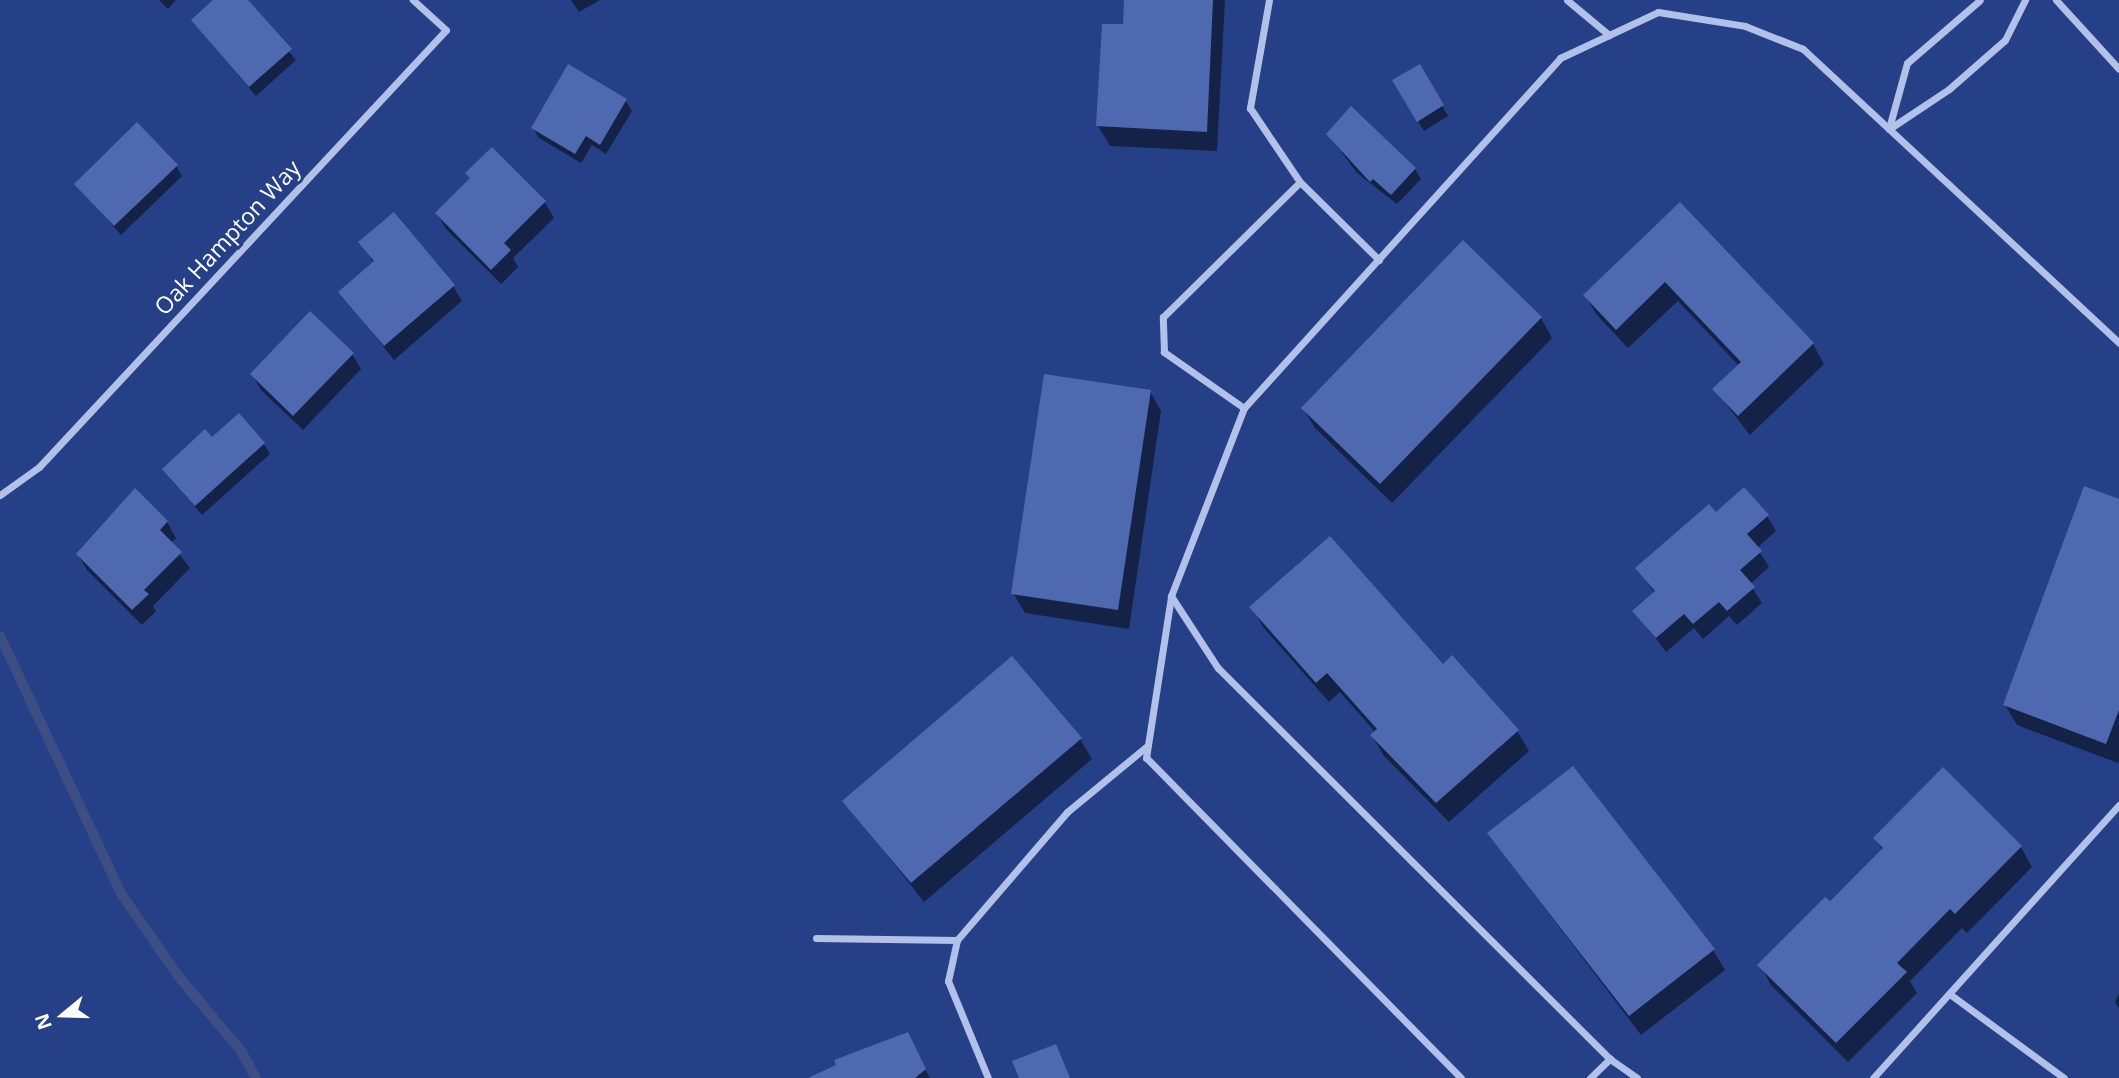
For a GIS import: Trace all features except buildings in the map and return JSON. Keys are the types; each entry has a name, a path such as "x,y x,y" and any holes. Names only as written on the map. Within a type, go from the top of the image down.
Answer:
{"street":[{"name":"Oak Hampton Way","path":"0,495 39,467 446,30 413,0"},
{"path":"1269,0 1250,108 1300,182 1378,260"},
{"path":"1567,0 1609,35"},
{"path":"1889,129 1907,63 1980,0"},
{"path":"1889,129 1949,89 2006,40 2025,0"},
{"path":"2056,0 2119,69"},
{"path":"1461,1078 1146,758 1171,596 1244,408 1560,58 1658,12 1745,26 1803,49 2119,343"},
{"path":"1244,408 1164,352 1163,317 1300,182"},
{"path":"1171,596 1219,668 1610,1059 1637,1078"},
{"path":"988,1078 948,981 957,940 1067,812 1148,746"},
{"path":"1873,1078 1951,995 2119,805"},
{"path":"816,937 957,940"},
{"path":"1951,995 2064,1078"},
{"path":"1590,1078 1610,1059"}],"waterway":[{"path":"0,636 122,895 179,977 241,1051 256,1078"}]}
